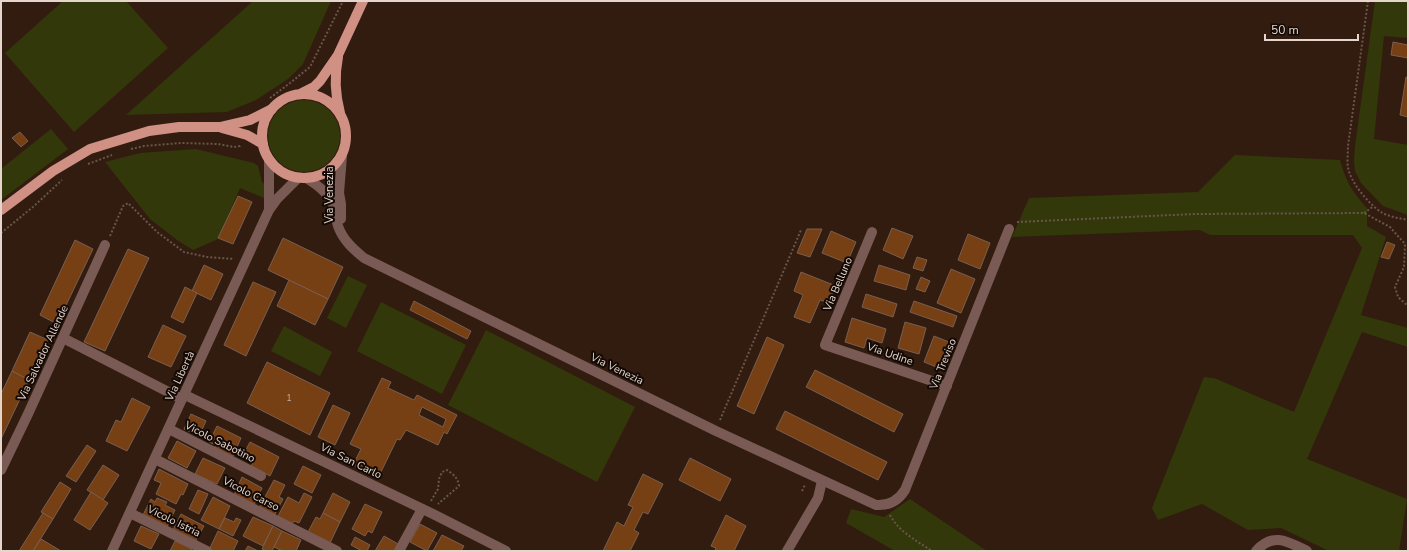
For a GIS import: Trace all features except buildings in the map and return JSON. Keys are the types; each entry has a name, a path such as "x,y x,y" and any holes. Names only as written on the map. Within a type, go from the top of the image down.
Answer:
{"main road":[{"path":"220,128 250,120 272,109 285,99 314,87 338,55 363,1"},
{"path":"272,109 263,129 263,144 269,159 274,166 289,176 302,178 320,175 327,172 338,162 345,148 346,131 340,115 335,87 338,55"},
{"path":"300,94 310,94 323,99 334,107 340,115"},
{"path":"1,210 53,171 90,149 149,131 179,127 220,128 247,135 263,144"}],"street":[{"name":"Via Venezia","path":"342,156 339,193 342,233"},
{"name":"Via Libertà","path":"269,159 269,210"},
{"name":"Via Venezia","path":"302,178 316,184 330,199 334,207 338,228 350,247 364,258 716,431 822,481 876,505 888,504"},
{"name":"Via Libertà","path":"112,551 269,210 284,192 302,178"},
{"name":"Via Treviso","path":"888,504 900,497 905,490 1009,229"},
{"name":"Via Belluno","path":"825,345 872,232"},
{"name":"Via Salvador Allende","path":"1,470 105,245"},
{"name":"Via San Carlo","path":"63,338 105,360 427,511 485,547 506,551"},
{"name":"Via Udine","path":"825,345 947,386"},
{"name":"Vicolo Sabotino","path":"169,429 261,476"},
{"name":"Vicolo Carso","path":"155,459 337,551"},
{"path":"787,551 818,498 822,481"},
{"path":"399,551 427,511"},
{"name":"Vicolo Istria","path":"130,513 207,551"},
{"path":"1256,551 1265,542 1275,539 1286,541 1307,551"}],"path":[{"path":"269,98 310,67 343,1"},
{"path":"1368,1 1348,146 1347,162 1349,174 1357,188 1381,212 1408,220"},
{"path":"131,149 144,146 181,143 218,144 237,147 242,143"},
{"path":"83,167 118,153"},
{"path":"1,233 33,207 65,176"},
{"path":"105,245 123,206 128,203 158,232 184,252 208,257 247,260"},
{"path":"1364,213 1374,206"},
{"path":"1009,229 1017,222 1195,214 1364,213 1390,227 1405,244 1404,267 1395,287 1398,297 1408,306"},
{"path":"716,431 801,230"},
{"path":"447,470 458,479 459,486 437,505 427,511 430,501 438,489 439,479 442,472 447,470"},
{"path":"888,504 894,523 932,551"}],"green space":[{"path":"63,1 126,1 168,48 74,132 5,53"},
{"path":"253,1 331,1 303,64 288,79 256,100 227,112 126,115"},
{"path":"1375,1 1408,1 1408,38 1384,36 1374,139 1408,145 1408,215 1383,206 1361,183 1355,171 1355,146"},
{"path":"304,100 324,106 334,116 340,136 334,156 324,166 304,172 284,166 274,156 268,136 274,116 284,106"},
{"path":"51,129 68,149 1,200 1,169"},
{"path":"196,149 254,163 258,166 262,182 266,185 264,198 240,188 218,239 193,250 177,240 150,219 105,162 140,153"},
{"path":"1235,155 1340,160 1350,186 1367,208 1367,226 1386,237 1361,315 1408,328 1408,347 1362,332 1307,459 1407,499 1399,551 1329,551 1281,528 1248,530 1202,504 1158,520 1152,508 1204,377 1214,378 1294,412 1362,248 1353,235 1210,235 1200,230 1012,237 1029,198 1198,192"},
{"path":"348,276 367,285 346,328 327,318"},
{"path":"381,302 466,345 442,394 357,351"},
{"path":"284,326 332,352 320,376 271,351"},
{"path":"486,330 635,407 597,482 448,405"},
{"path":"910,499 987,551 895,551 846,523 851,509 884,517"}]}
